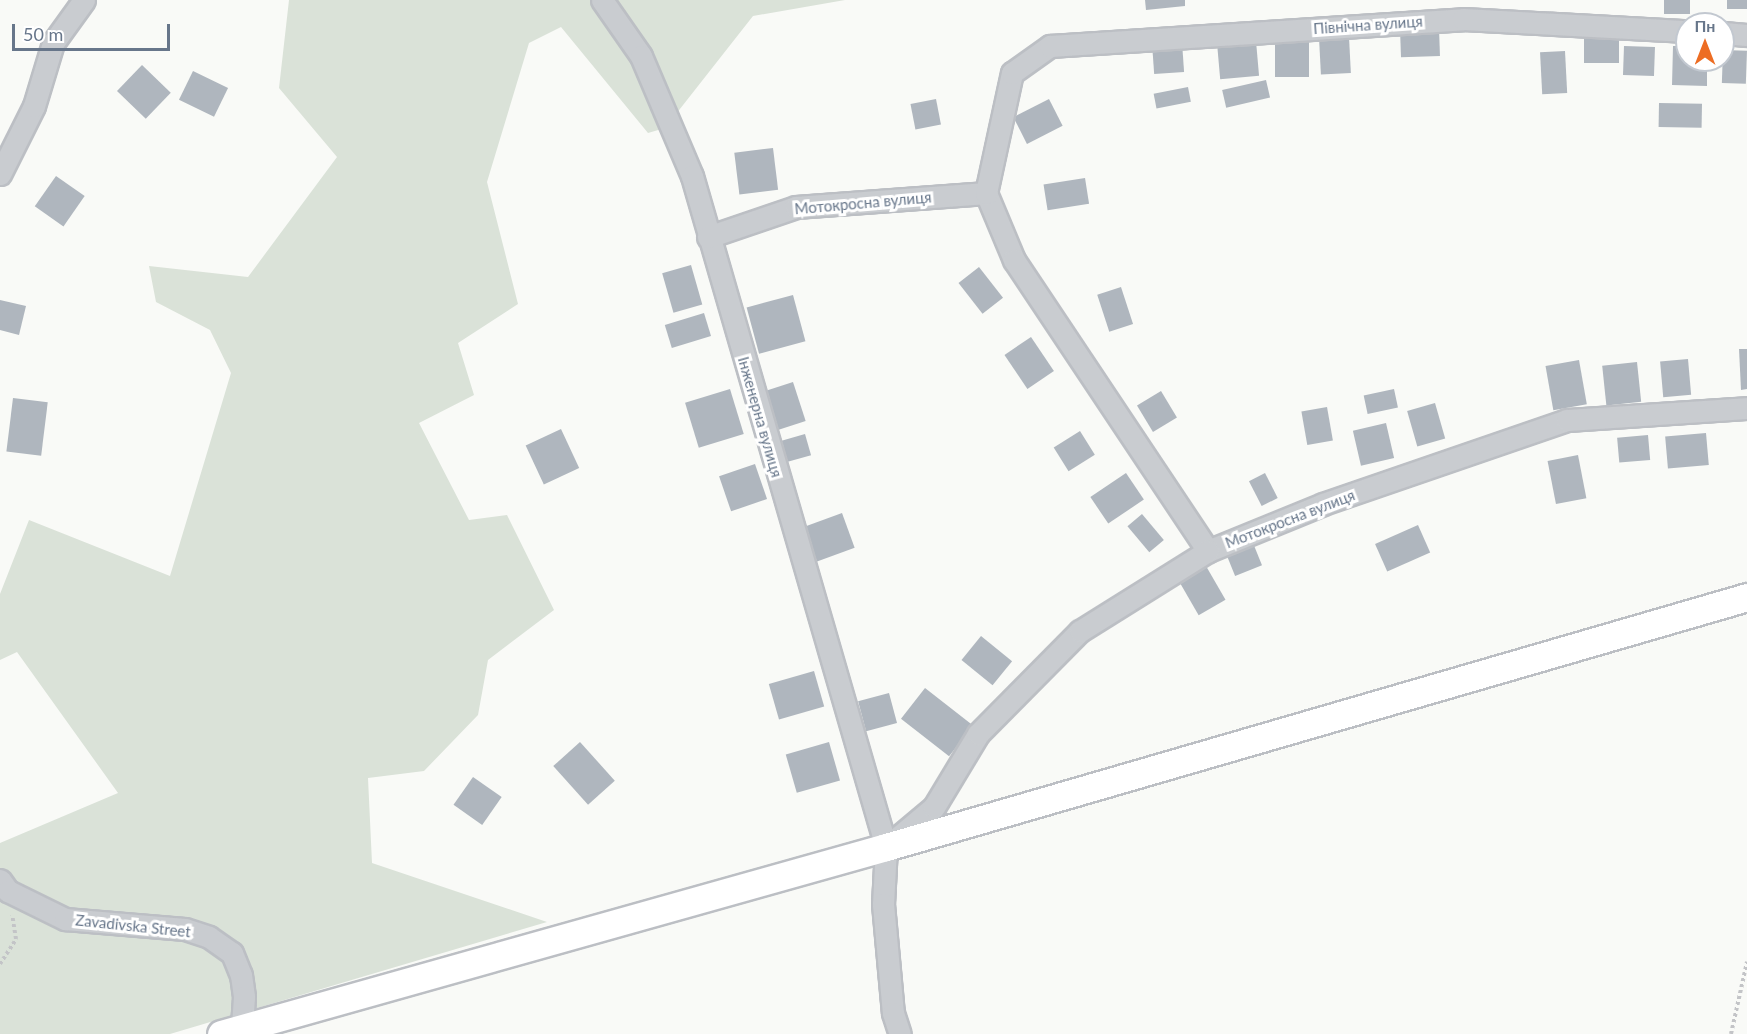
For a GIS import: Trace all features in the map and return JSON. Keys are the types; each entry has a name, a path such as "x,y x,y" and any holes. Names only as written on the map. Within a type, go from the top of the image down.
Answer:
{"main road":[{"path":"232,1031 886,847 1747,597"}],"street":[{"path":"0,174 34,106 52,43 84,0"},
{"name":"Інженерна вулиця","path":"602,0 641,56 692,176 886,847 883,904 893,1013 900,1034"},
{"name":"Північна вулиця","path":"986,193 1012,73 1050,46 1463,19 1675,30"},
{"name":"Мотокросна вулиця","path":"708,237 796,207 986,193 1014,260 1208,551 1323,504 1567,420 1747,408"},
{"path":"886,847 934,807 978,734 1080,632 1208,551"},
{"name":"Zavadivska Street","path":"4,885 65,919 185,928 209,937 232,953 241,975 244,997 232,1031"}],"path":[{"path":"0,964 16,939 4,885"},
{"path":"1731,1034 1747,962"}],"shaded area":[{"path":"289,0 845,0 753,16 665,128 648,133 561,27 529,43 487,182 518,304 458,343 474,395 419,423 469,520 507,515 554,610 488,660 478,715 424,771 368,778 372,863 547,922 170,1034 0,1034 0,843 118,793 17,652 0,660 0,594 29,520 170,576 231,373 210,330 156,302 149,266 248,277 337,157 279,88"}],"building":[{"path":"1145,0 1185,0 1185,6 1146,10"},
{"path":"1664,0 1690,0 1690,12 1664,14"},
{"path":"1727,0 1747,0 1747,9 1727,9"},
{"path":"1439,28 1440,56 1401,57 1400,29"},
{"path":"1275,36 1309,36 1309,77 1275,77"},
{"path":"1349,37 1351,73 1321,75 1319,39"},
{"path":"1584,38 1619,38 1619,63 1584,63"},
{"path":"1256,41 1259,76 1220,79 1217,44"},
{"path":"1182,42 1184,72 1154,74 1152,44"},
{"path":"1624,46 1655,47 1654,76 1623,75"},
{"path":"1673,46 1675,46 1675,72 1707,72 1707,86 1672,85"},
{"path":"1735,50 1747,51 1746,84 1722,83 1722,72 1735,72"},
{"path":"1565,51 1567,93 1542,94 1540,52"},
{"path":"142,65 171,93 146,119 117,91"},
{"path":"193,71 228,88 214,117 179,100"},
{"path":"1266,80 1270,98 1226,108 1222,90"},
{"path":"1188,87 1191,102 1157,108 1154,94"},
{"path":"936,99 941,125 915,129 910,104"},
{"path":"1049,99 1063,126 1027,144 1013,117"},
{"path":"1659,103 1702,104 1702,128 1659,127"},
{"path":"773,148 778,190 739,194 734,153"},
{"path":"56,176 85,196 63,226 35,206"},
{"path":"1085,178 1089,204 1048,210 1044,185"},
{"path":"691,265 702,304 673,313 662,273"},
{"path":"979,267 1003,298 983,314 959,283"},
{"path":"1121,287 1133,324 1109,332 1097,295"},
{"path":"793,295 805,341 759,354 747,307"},
{"path":"0,300 26,306 19,335 0,330"},
{"path":"704,313 711,336 672,348 665,325"},
{"path":"1031,337 1054,371 1027,389 1004,355"},
{"path":"1739,349 1747,349 1747,389 1741,390"},
{"path":"1688,359 1691,395 1663,397 1660,361"},
{"path":"1579,360 1587,404 1553,410 1546,366"},
{"path":"1637,362 1641,402 1606,405 1602,366"},
{"path":"793,382 806,421 777,430 764,391"},
{"path":"730,389 744,434 699,448 685,403"},
{"path":"1394,389 1398,408 1368,414 1364,395"},
{"path":"1161,391 1177,418 1153,432 1137,405"},
{"path":"13,398 48,402 41,456 6,452"},
{"path":"1435,403 1445,439 1417,447 1407,411"},
{"path":"1327,407 1333,440 1307,445 1301,412"},
{"path":"1386,423 1394,458 1361,466 1353,431"},
{"path":"561,429 579,468 544,484 526,445"},
{"path":"1080,431 1095,455 1069,471 1054,447"},
{"path":"1706,433 1709,465 1668,468 1665,437"},
{"path":"805,434 811,455 784,463 778,442"},
{"path":"1648,435 1650,460 1619,463 1617,438"},
{"path":"1578,455 1586,498 1556,504 1548,461"},
{"path":"755,464 767,499 731,511 719,476"},
{"path":"1126,473 1144,500 1108,524 1090,497"},
{"path":"1265,473 1278,498 1262,506 1249,481"},
{"path":"842,513 855,548 817,561 804,527"},
{"path":"1142,514 1164,540 1149,552 1127,526"},
{"path":"1418,525 1430,552 1387,572 1375,544"},
{"path":"1253,543 1262,565 1235,576 1226,554"},
{"path":"1206,566 1226,600 1199,615 1179,582"},
{"path":"981,636 1012,661 993,685 961,660"},
{"path":"814,671 824,707 779,720 769,684"},
{"path":"925,688 973,726 949,756 901,719"},
{"path":"889,693 897,723 866,731 858,701"},
{"path":"580,742 615,781 588,805 553,766"},
{"path":"829,742 840,780 797,793 786,754"},
{"path":"473,777 502,797 482,825 453,805"}]}
